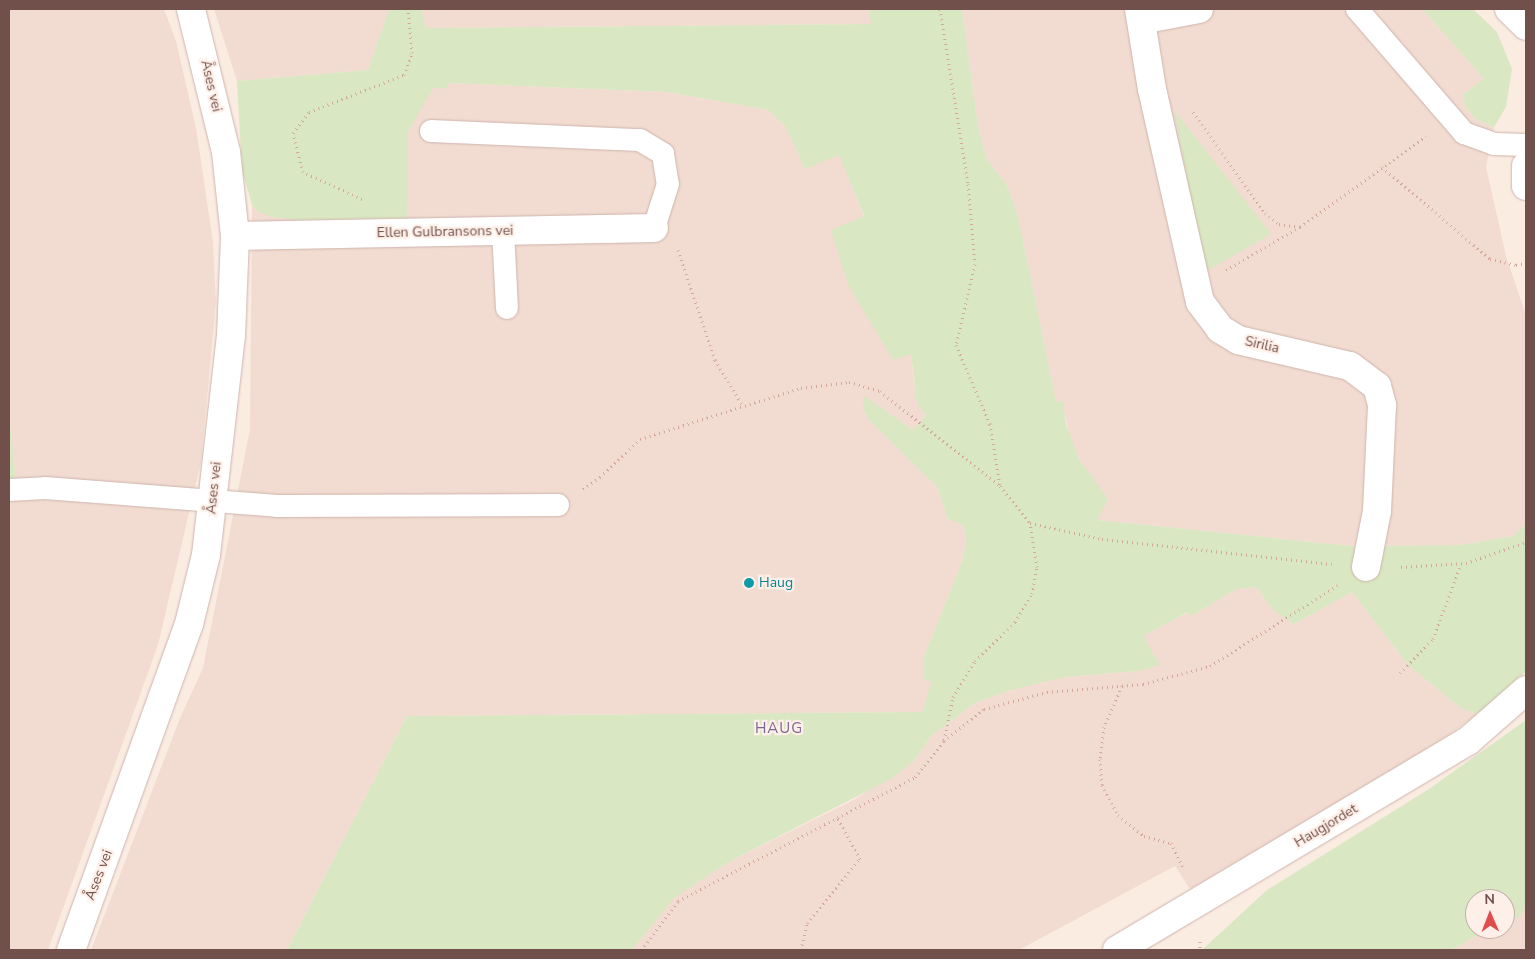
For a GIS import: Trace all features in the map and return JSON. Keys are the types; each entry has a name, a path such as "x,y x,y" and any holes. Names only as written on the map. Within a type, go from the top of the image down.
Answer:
{"street":[{"name":"Åses vei","path":"71,950 189,624 206,556 231,336 235,236 226,152 191,9"},
{"name":"Sirilia","path":"1199,9 1140,14 1152,89 1195,288 1200,302 1220,329 1238,340 1350,366 1377,386 1382,405 1377,510 1366,567"},
{"path":"1509,9 1526,26"},
{"path":"1526,166 1526,186"},
{"name":"Ellen Gulbransons vei","path":"235,236 654,228"},
{"name":"Haugjordet","path":"1117,950 1468,741 1526,690"}],"lane":[{"path":"1358,9 1464,133 1494,144 1526,145"},
{"path":"431,131 640,140 663,154 668,184 654,228"},
{"path":"503,230 507,308"},
{"path":"9,490 45,488 277,506 558,505"}],"path":[{"path":"378,233 372,204 303,172 293,133 309,112 404,75 412,53 408,9"},
{"path":"940,9 968,184 975,264 956,345 990,424 1000,486"},
{"path":"1152,89 1172,95 1192,110 1265,213 1279,224 1300,227"},
{"path":"1195,288 1300,227 1452,119"},
{"path":"1382,168 1490,259 1516,265 1526,263"},
{"path":"654,228 665,234 677,247 695,292 715,360 743,406"},
{"path":"558,505 600,477 640,439 801,388 849,382 880,391 1000,486 1030,523 1037,567 1032,594 1015,622 975,661 953,697 944,741"},
{"path":"1030,523 1102,539 1366,567 1461,564 1526,542"},
{"path":"1400,673 1433,639 1461,564"},
{"path":"641,950 678,902 915,777 944,741 984,709 1047,692 1144,684 1210,666 1366,567"},
{"path":"1122,686 1104,727 1100,759 1102,785 1118,815 1144,836 1170,843 1198,902"},
{"path":"802,950 807,923 860,859 837,817"}],"shaded area":[{"path":"9,9 164,9 176,41 196,128 213,242 216,302 201,462 158,645 48,950 9,950 9,514 15,472 9,411"},
{"path":"214,9 389,9 368,70 237,81"},
{"path":"422,9 869,9 872,24 424,28"},
{"path":"962,9 1422,9 1484,79 1463,94 1465,106 1475,119 1494,127 1486,167 1506,256 1526,315 1526,523 1514,536 1460,545 1352,546 1097,520 1089,476 1071,443 1062,401 1056,403 1018,216 1007,185 987,160 978,126"},
{"path":"448,83 667,92 768,110 785,126 805,169 839,154 864,217 911,354 914,384 926,415 913,430 864,396 863,408 868,419 937,487 948,519 963,525 966,541 963,559 924,656 932,681 923,712 407,716 287,950 91,950 180,718 203,668 250,429 252,205 258,212 300,220 407,218 407,132 433,87 447,88"},
{"path":"1256,587 1273,610 1294,624 1352,592 1409,666 1462,709 1478,714 1421,755 1190,889 1175,866 1019,950 632,950 673,898 725,864 855,799 914,761 931,736 975,703 1008,691 1065,677 1139,671 1159,664 1142,636 1189,612 1191,616 1237,589"},
{"path":"1526,908 1526,950 1451,950 1470,939 1515,939 1515,918 1519,917"}],"green space":[{"path":"389,9 422,9 425,28 871,24 869,9 962,9 978,126 987,160 1007,185 1018,216 1056,402 1063,401 1066,424 1079,459 1108,499 1097,520 1352,546 1460,545 1514,536 1526,523 1526,671 1486,710 1478,714 1462,709 1409,666 1352,592 1294,624 1273,610 1256,587 1237,589 1191,616 1188,612 1143,636 1160,665 1139,671 1065,677 1008,691 975,703 931,736 914,761 891,779 725,864 674,898 632,950 287,950 407,716 922,712 932,681 924,680 924,656 963,559 966,541 963,525 948,519 937,487 868,419 863,408 863,395 913,430 926,415 917,404 911,354 893,360 848,285 831,230 864,216 839,155 805,169 785,126 768,110 667,92 448,83 448,88 433,88 408,132 407,218 300,220 272,217 258,212 252,205 242,170 237,81 368,70"},
{"path":"1422,9 1473,9 1497,32 1512,69 1506,107 1494,127 1475,119 1465,106 1463,94 1484,79"},
{"path":"1174,110 1271,234 1205,272"},
{"path":"9,411 15,472 9,514"},
{"path":"1526,720 1526,908 1519,917 1515,918 1515,889 1465,889 1465,939 1470,939 1451,950 1202,950 1267,890 1429,789"}],"place":[{"name":"Haug","path":"749,583"}],"district":[{"name":"HAUG","path":"779,729"}]}
